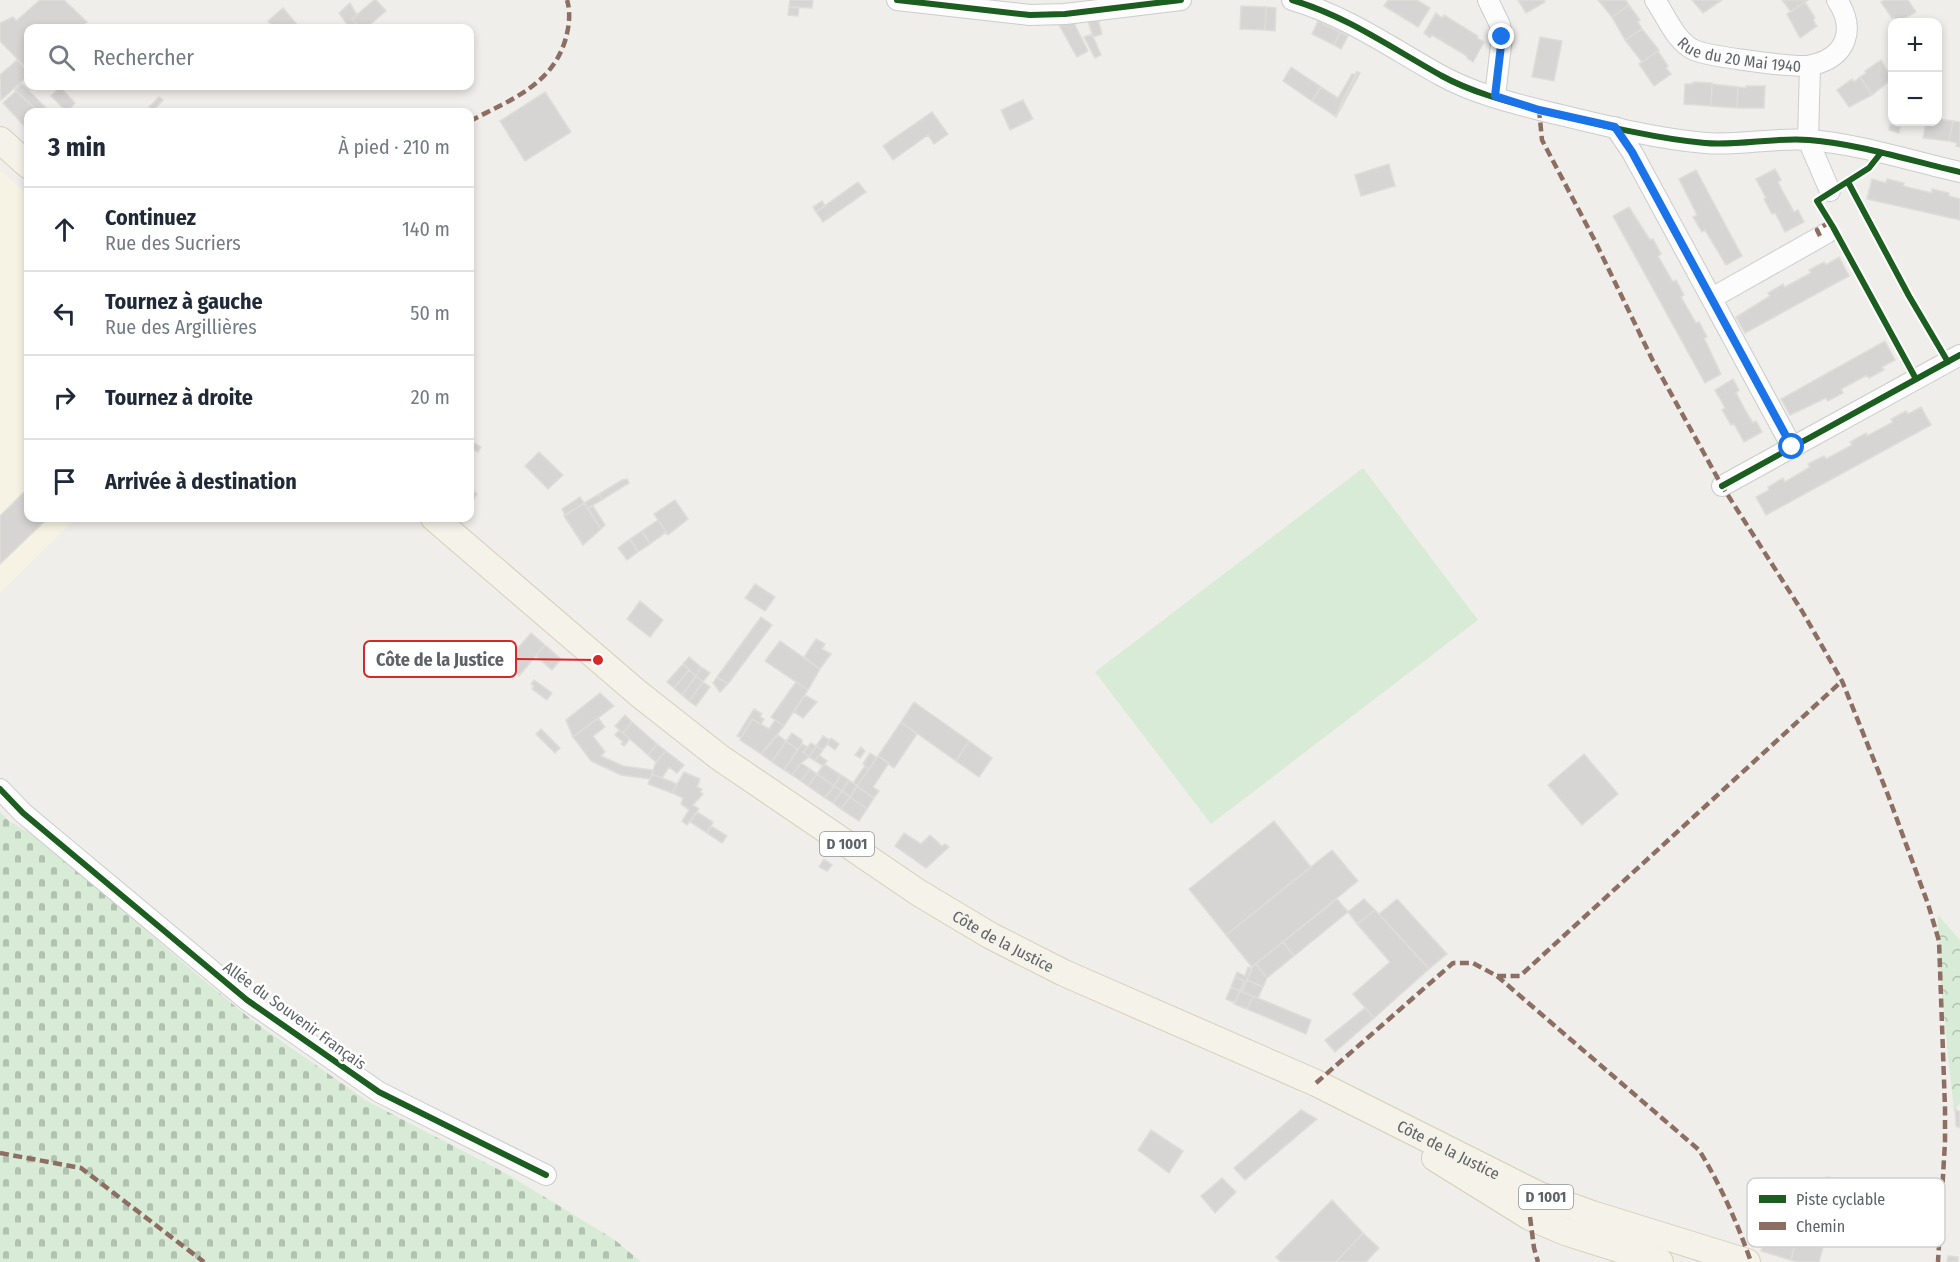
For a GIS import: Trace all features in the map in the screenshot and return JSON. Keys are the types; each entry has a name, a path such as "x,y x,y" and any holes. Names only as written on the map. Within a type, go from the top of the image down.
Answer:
{"main road":[{"path":"0,140 24,161"},
{"name":"Côte de la Justice","path":"439,522 639,694 718,757 919,892 991,936 1064,973 1316,1083 1539,1195 1592,1214 1747,1262"},
{"name":"Côte de la Justice","path":"1356,1102 1436,1159 1530,1217 1565,1232 1658,1261"}],"street":[{"path":"897,0 1030,15 1065,14 1181,0"},
{"path":"1292,0 1321,10 1373,35 1444,77 1539,110 1615,127 1707,143 1808,140 1843,145 1960,172"},
{"path":"1488,0 1500,25 1502,37 1495,96"},
{"name":"Rue du 20 Mai 1940","path":"1655,0 1681,41 1694,50 1719,57 1810,66 1808,140"},
{"path":"1810,66 1833,57 1848,37 1846,14 1837,0"},
{"path":"1615,127 1632,152 1792,447"},
{"path":"1808,140 1830,191"},
{"path":"1712,298 1827,233"},
{"path":"1722,486 1960,355"},
{"name":"Allée du Souvenir Français","path":"0,789 22,813 247,1000 379,1092 546,1175"}],"shaded area":[{"path":"0,170 24,191 24,522 72,522 0,593"}],"green space":[{"path":"1363,468 1478,620 1211,824 1095,672"},
{"path":"0,812 9,821 42,840 253,1021 367,1101 505,1173 615,1240 641,1262 0,1262"},
{"path":"1938,915 1960,940 1960,1103 1954,1111 1939,968"}],"building":[{"path":"40,0 64,0 87,22 85,24 24,24 24,66 0,41 0,23 13,17 16,21"},
{"path":"374,0 386,11 371,24 356,24 352,19"},
{"path":"790,0 813,0 812,8 789,7"},
{"path":"1388,0 1417,0 1430,8 1418,27 1384,6"},
{"path":"1518,0 1544,0 1545,2 1526,13"},
{"path":"1598,0 1626,0 1629,5 1612,17"},
{"path":"1692,0 1722,0 1703,13"},
{"path":"1782,0 1808,0 1791,12"},
{"path":"1908,0 1916,12 1905,18 1892,18 1881,2"},
{"path":"1805,2 1817,26 1800,38 1787,14"},
{"path":"350,3 357,15 352,19 356,24 347,24 339,13"},
{"path":"1629,5 1640,20 1638,22 1642,29 1625,40 1612,17"},
{"path":"1241,6 1266,7 1265,30 1240,29"},
{"path":"789,7 799,7 798,16 788,15"},
{"path":"1266,7 1276,8 1275,31 1265,30"},
{"path":"283,8 297,24 271,24 268,21"},
{"path":"1436,13 1442,18 1444,15 1484,42 1473,62 1432,35 1430,38 1424,33"},
{"path":"1098,19 1102,34 1093,37 1088,21"},
{"path":"1318,21 1340,32 1334,45 1312,34"},
{"path":"1074,23 1088,51 1077,57 1059,25"},
{"path":"1642,29 1659,50 1642,62 1625,40"},
{"path":"1340,32 1348,36 1341,49 1334,45"},
{"path":"1092,34 1101,55 1095,58 1084,37"},
{"path":"1540,37 1562,41 1554,81 1532,77"},
{"path":"1658,51 1671,74 1654,86 1639,64"},
{"path":"17,60 24,68 24,80 1,100 0,75"},
{"path":"1881,60 1888,72 1888,82 1872,95 1860,77 1866,73 1865,71"},
{"path":"1291,67 1321,87 1312,101 1283,81"},
{"path":"1357,71 1335,116 1312,101 1321,87 1338,98 1352,74 1355,75"},
{"path":"1358,72 1360,73 1336,117 1335,116"},
{"path":"1860,77 1872,95 1849,107 1837,90 1852,79 1854,82"},
{"path":"1693,82 1712,83 1711,106 1684,104 1685,84 1693,84"},
{"path":"21,83 24,90 28,90 46,108 35,108 15,90"},
{"path":"1712,84 1738,87 1737,108 1711,106"},
{"path":"1746,86 1765,86 1764,108 1737,108 1738,87 1746,88"},
{"path":"57,90 63,90 75,103 71,108 63,108 51,96"},
{"path":"16,91 35,108 24,108 24,126 3,103"},
{"path":"545,92 571,132 525,161 500,121"},
{"path":"159,97 163,100 156,108 149,107"},
{"path":"1023,100 1033,119 1010,130 1001,110"},
{"path":"932,112 948,134 934,144 928,135 893,160 883,146"},
{"path":"1942,120 1953,121 1949,141 1923,138 1925,126 1942,126"},
{"path":"1953,121 1960,122 1960,147 1956,146 1957,143 1949,141"},
{"path":"1890,126 1900,127 1899,133 1889,130"},
{"path":"1389,164 1395,186 1361,196 1355,175"},
{"path":"1775,169 1781,180 1778,182 1794,212 1798,210 1804,222 1785,232 1775,213 1772,214 1756,179"},
{"path":"1696,170 1742,256 1726,265 1705,230 1702,232 1693,217 1697,215 1679,179"},
{"path":"1872,179 1886,183 1887,179 1904,183 1903,186 1932,193 1932,189 1949,193 1949,196 1960,199 1960,220 1867,199"},
{"path":"858,182 866,192 823,222 816,212"},
{"path":"822,201 825,206 816,212 813,207"},
{"path":"1629,207 1650,240 1653,239 1661,254 1658,256 1673,282 1676,280 1684,295 1681,297 1707,337 1704,338 1721,374 1705,383 1613,216"},
{"path":"1839,257 1849,276 1745,333 1736,317 1770,296 1768,293 1783,284 1785,287 1811,273 1809,270 1824,262 1826,265"},
{"path":"1885,341 1895,360 1882,367 1884,370 1869,378 1867,375 1841,389 1843,393 1828,401 1826,398 1790,415 1781,399"},
{"path":"1733,379 1739,390 1736,393 1748,415 1753,423 1756,421 1762,432 1744,442 1734,424 1731,425 1722,410 1725,408 1715,390"},
{"path":"1921,407 1931,425 1766,515 1756,497 1769,490 1768,487 1783,478 1785,482 1810,467 1808,464 1824,456 1826,459 1852,445 1850,442 1866,433 1867,436 1893,422 1891,419 1906,411 1908,414"},
{"path":"474,443 481,447 478,452 474,450"},
{"path":"539,452 563,475 548,489 525,466"},
{"path":"627,479 629,483 602,500 599,494"},
{"path":"24,492 24,522 44,522 0,564 0,516"},
{"path":"599,494 602,500 588,508 584,503"},
{"path":"580,497 584,503 565,515 562,509"},
{"path":"675,500 688,519 668,535 654,514"},
{"path":"584,503 601,529 583,545 564,516"},
{"path":"593,506 605,525 601,529 588,508"},
{"path":"658,520 668,535 665,533 650,544 642,531"},
{"path":"642,531 650,544 638,552 630,539"},
{"path":"630,539 638,552 627,560 618,548"},
{"path":"755,584 775,597 765,611 745,598"},
{"path":"640,601 663,620 650,637 627,619"},
{"path":"761,617 772,625 728,684 717,677"},
{"path":"531,633 545,645 519,676 505,663"},
{"path":"816,639 825,644 822,649 831,654 820,669 804,657"},
{"path":"780,641 820,669 808,690 765,661"},
{"path":"545,645 561,659 552,670 536,656"},
{"path":"689,657 701,667 696,676 683,664"},
{"path":"683,664 689,670 674,688 667,682"},
{"path":"701,667 710,673 703,682 696,676"},
{"path":"689,670 696,676 682,695 674,688"},
{"path":"696,676 703,682 689,701 682,695"},
{"path":"717,677 728,684 720,692 713,683"},
{"path":"534,680 552,693 547,700 532,689 534,686 531,684"},
{"path":"703,682 710,687 696,706 689,701"},
{"path":"796,682 808,690 784,726 771,717"},
{"path":"600,693 614,706 573,737 566,720"},
{"path":"805,695 817,702 803,718 794,712"},
{"path":"914,702 969,741 956,761 901,722"},
{"path":"754,709 762,714 760,717 764,719 761,724 752,719 741,738 737,736"},
{"path":"625,715 632,722 623,733 615,726"},
{"path":"598,718 605,727 593,736 605,752 601,756 623,766 653,770 650,779 621,775 591,761 573,737"},
{"path":"752,719 769,729 775,720 784,726 761,754 740,740"},
{"path":"632,722 657,744 648,755 623,733"},
{"path":"901,722 917,734 894,768 878,756"},
{"path":"541,729 560,748 555,753 536,734"},
{"path":"619,730 630,739 624,746 615,735"},
{"path":"792,733 802,740 798,750 786,741"},
{"path":"778,735 786,741 772,762 761,754"},
{"path":"823,736 830,740 823,750 816,746"},
{"path":"831,738 839,744 835,750 827,744"},
{"path":"786,741 798,750 784,770 772,762"},
{"path":"969,741 992,758 979,777 956,761"},
{"path":"811,743 816,746 809,757 803,752"},
{"path":"657,744 666,751 656,762 648,755"},
{"path":"802,744 808,747 803,752 809,757 792,775 784,770"},
{"path":"816,746 823,750 815,761 809,757"},
{"path":"861,747 865,751 860,758 855,755"},
{"path":"666,751 684,765 677,773 669,767 662,778 652,774 656,762"},
{"path":"870,753 877,758 869,769 863,764"},
{"path":"1584,754 1618,794 1582,825 1548,785"},
{"path":"819,755 827,761 823,766 815,761"},
{"path":"878,756 889,763 873,787 879,791 874,798 857,786"},
{"path":"801,763 810,769 801,781 792,775"},
{"path":"824,764 841,775 834,786 817,774"},
{"path":"865,766 869,769 857,786 853,783"},
{"path":"810,769 817,774 808,786 801,781"},
{"path":"684,772 700,779 697,787 702,789 700,792 703,794 693,805 699,809 687,825 682,821 689,810 681,804 683,798 672,793"},
{"path":"652,774 677,784 672,793 648,784"},
{"path":"817,774 834,786 825,798 808,786"},
{"path":"841,775 849,780 842,791 834,786"},
{"path":"849,780 857,786 850,797 842,791"},
{"path":"834,786 842,791 833,803 825,798"},
{"path":"857,786 874,798 867,809 850,797"},
{"path":"842,791 850,797 841,809 833,803"},
{"path":"850,797 867,809 859,821 841,809"},
{"path":"697,812 713,822 707,833 690,822"},
{"path":"1274,821 1311,867 1226,935 1189,889"},
{"path":"711,826 727,836 722,843 707,833"},
{"path":"904,833 921,844 930,835 942,846 945,844 949,847 926,868 895,846"},
{"path":"1332,850 1358,881 1252,967 1226,935"},
{"path":"824,859 832,865 827,871 819,867"},
{"path":"1337,899 1348,912 1294,956 1283,942"},
{"path":"1364,899 1375,910 1357,924 1348,912"},
{"path":"1397,899 1447,954 1429,969 1379,914"},
{"path":"1375,910 1429,969 1374,1018 1353,994 1390,962 1357,924"},
{"path":"1283,942 1294,956 1267,978 1256,964"},
{"path":"1256,964 1267,978 1263,987 1247,980 1252,967"},
{"path":"1248,967 1252,969 1242,992 1253,996 1247,1009 1234,1004 1244,981 1235,977 1237,972 1245,976"},
{"path":"1235,977 1244,981 1240,991 1231,987"},
{"path":"1247,980 1263,987 1258,998 1242,992"},
{"path":"1231,987 1240,991 1235,1003 1226,999"},
{"path":"1253,996 1311,1020 1306,1034 1247,1009"},
{"path":"1365,1008 1374,1018 1335,1052 1325,1040"},
{"path":"1955,1109 1960,1112 1960,1128 1956,1126"},
{"path":"1301,1110 1317,1119 1245,1180 1234,1168"},
{"path":"1151,1130 1183,1151 1169,1173 1138,1150"},
{"path":"1222,1178 1236,1192 1215,1213 1201,1196"},
{"path":"1332,1200 1363,1233 1336,1262 1281,1262 1276,1257"},
{"path":"1363,1233 1379,1248 1366,1262 1336,1262"},
{"path":"1762,1247 1795,1247 1791,1260 1761,1251"},
{"path":"1794,1247 1823,1247 1819,1262 1791,1260"},
{"path":"1948,1256 1958,1257 1958,1262 1947,1262"}],"marked path":[{"path":"474,119 513,99 539,81 550,70 565,41 569,15 567,0"},
{"path":"1539,109 1542,140 1594,239 1653,361 1722,486 1802,611 1842,681 1888,795 1928,904 1939,941 1945,1108 1943,1178"},
{"path":"1820,236 1817,230 1830,222"},
{"path":"1316,1083 1453,963 1473,963 1497,976 1520,976 1842,681"},
{"path":"1497,976 1699,1150 1728,1204 1751,1262"},
{"path":"0,1153 81,1168 204,1262"},
{"path":"1530,1217 1538,1262"},
{"path":"1938,1262 1939,1247"}],"cycle path":[{"path":"897,0 1030,15 1065,14 1181,0"},
{"path":"1292,0 1351,24 1453,82 1528,107 1664,138 1718,144 1796,139 1828,142 1960,172"},
{"path":"1880,154 1869,168 1817,201 1916,379"},
{"path":"1848,182 1909,296 1948,362"},
{"path":"1722,486 1960,355"},
{"path":"0,789 23,813 247,1000 379,1092 546,1175"}],"place":[{"name":"Côte de la Justice","path":"598,660"}],"route":[{"path":"1502,37 1495,96 1539,110 1615,127 1632,152 1792,447"}]}
